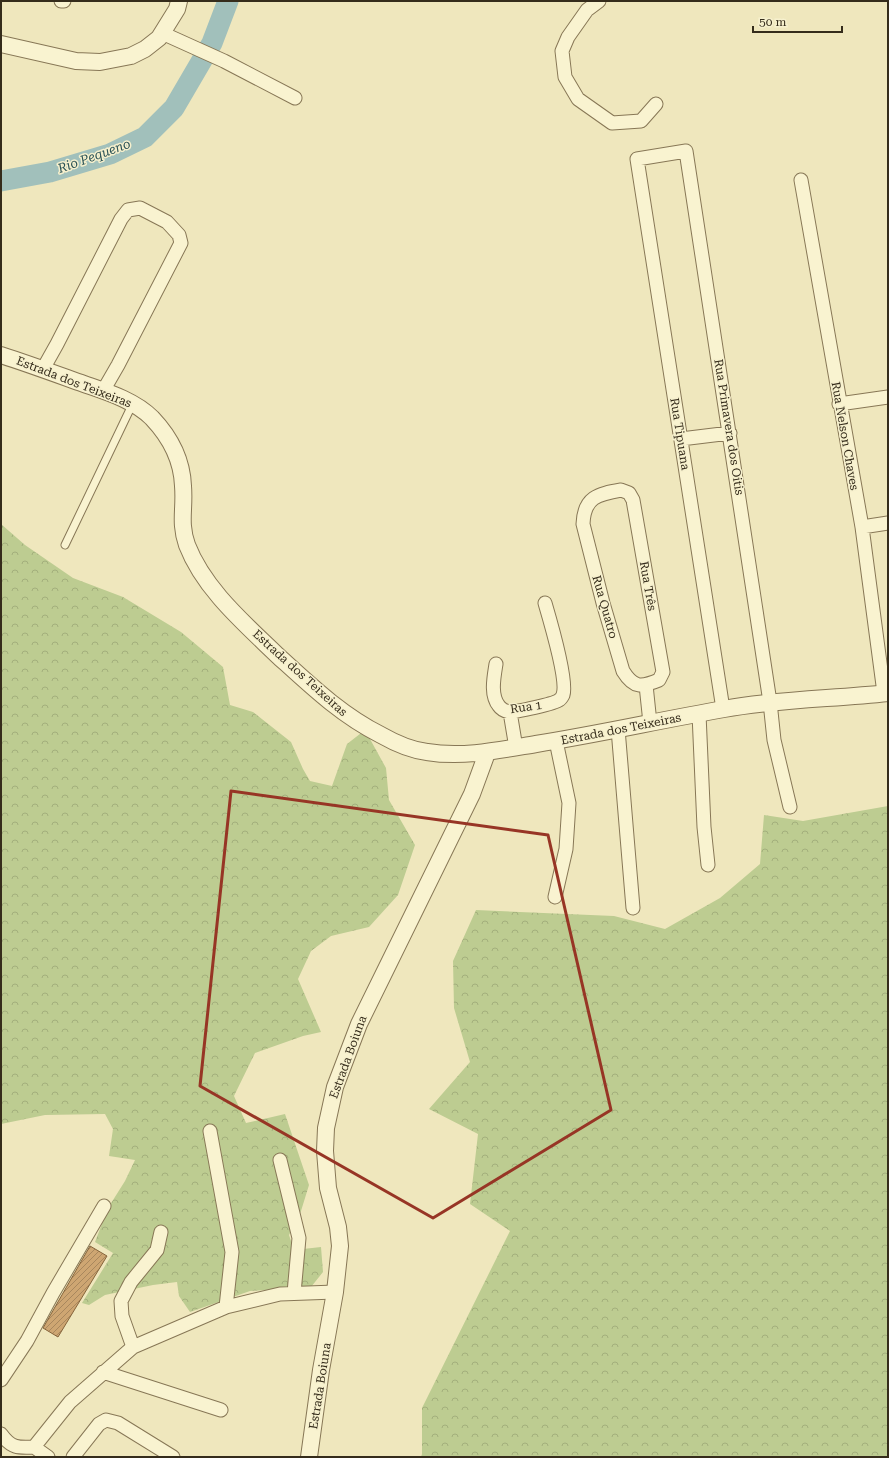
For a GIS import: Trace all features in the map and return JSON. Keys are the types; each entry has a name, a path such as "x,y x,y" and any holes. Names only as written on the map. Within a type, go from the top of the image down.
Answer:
{"street":[{"path":"1,44 76,61 100,62 131,56 146,49 159,38 177,9 179,1"},
{"path":"599,1 587,10 568,37 562,51 565,77 578,99 612,123 641,121 656,104"},
{"path":"162,33 224,61 295,98"},
{"name":"Rua Primavera dos Oitis","path":"638,159 686,151 730,433 770,702 774,740 790,807"},
{"name":"Rua Tipuana","path":"638,159 723,709"},
{"name":"Rua Nelson Chaves","path":"801,180 839,404 862,526 886,693"},
{"path":"43,369 121,219 128,210 140,208 167,222 179,235 181,243 122,358 103,391"},
{"name":"Estrada dos Teixeiras","path":"1,355 133,403 150,416 166,434 178,457 184,485 182,523 188,546 205,579 221,600 312,686 343,713 366,728 400,745 426,752 452,754 487,753 723,709 770,702 886,693"},
{"path":"839,404 888,397"},
{"path":"681,439 730,433"},
{"name":"Rua Três","path":"583,524 584,512 594,498 604,493 621,490 629,492 633,500 663,672 659,680 641,685"},
{"path":"862,526 888,523"},
{"name":"Rua Quatro","path":"583,524 603,603 623,672 629,681 641,685"},
{"name":"Rua 1","path":"496,664 494,684 496,701 502,709 510,712 552,703 562,697 564,688 554,633 545,603"},
{"path":"641,685 650,723"},
{"path":"510,712 516,748"},
{"path":"699,714 704,827 708,866"},
{"path":"618,729 633,908"},
{"path":"555,898 566,849 569,803 556,741"},
{"name":"Estrada Boiuna","path":"309,1457 321,1370 335,1292 340,1246 338,1227 328,1188 325,1151 326,1128 335,1087 359,1024 472,794 487,753"},
{"path":"210,1131 232,1252 226,1307"},
{"path":"280,1160 299,1238 294,1293"},
{"path":"1,1380 27,1341 104,1206"},
{"path":"133,1347 122,1316 121,1301 131,1282 156,1250 161,1232"},
{"path":"1,1434 6,1442 19,1448 34,1446 70,1402 133,1347 226,1307 280,1294 335,1292"},
{"path":"103,1372 221,1410"},
{"path":"72,1457 99,1424 106,1420 118,1423 173,1457"},
{"path":"34,1446 48,1457"}],"lane":[{"path":"65,545 133,403"}],"highlighted area":[{"path":"231,791 548,835 611,1110 433,1218 200,1086"}],"green space":[{"path":"1,524 25,545 73,578 123,597 181,632 223,667 230,705 253,712 291,742 310,781 332,786 347,744 365,730 386,768 389,800 415,845 398,895 369,927 331,936 311,951 298,979 321,1032 303,1036 255,1053 234,1096 246,1123 285,1114 309,1185 301,1211 289,1235 294,1250 321,1247 323,1272 311,1287 250,1291 190,1312 179,1296 177,1282 153,1285 105,1295 89,1305 82,1303 113,1253 95,1242 108,1208 125,1181 135,1160 109,1156 113,1129 105,1114 45,1115 1,1124"},
{"path":"888,806 888,1457 421,1457 422,1408 510,1231 470,1204 478,1134 429,1109 470,1062 454,1008 453,961 476,910 614,916 665,929 720,898 760,864 764,815 803,821"}],"building":[{"path":"90,1246 107,1256 58,1337 43,1328"}],"waterway":[{"name":"Rio Pequeno","path":"1,181 50,172 110,154 145,137 174,108 212,43 228,1"}]}
